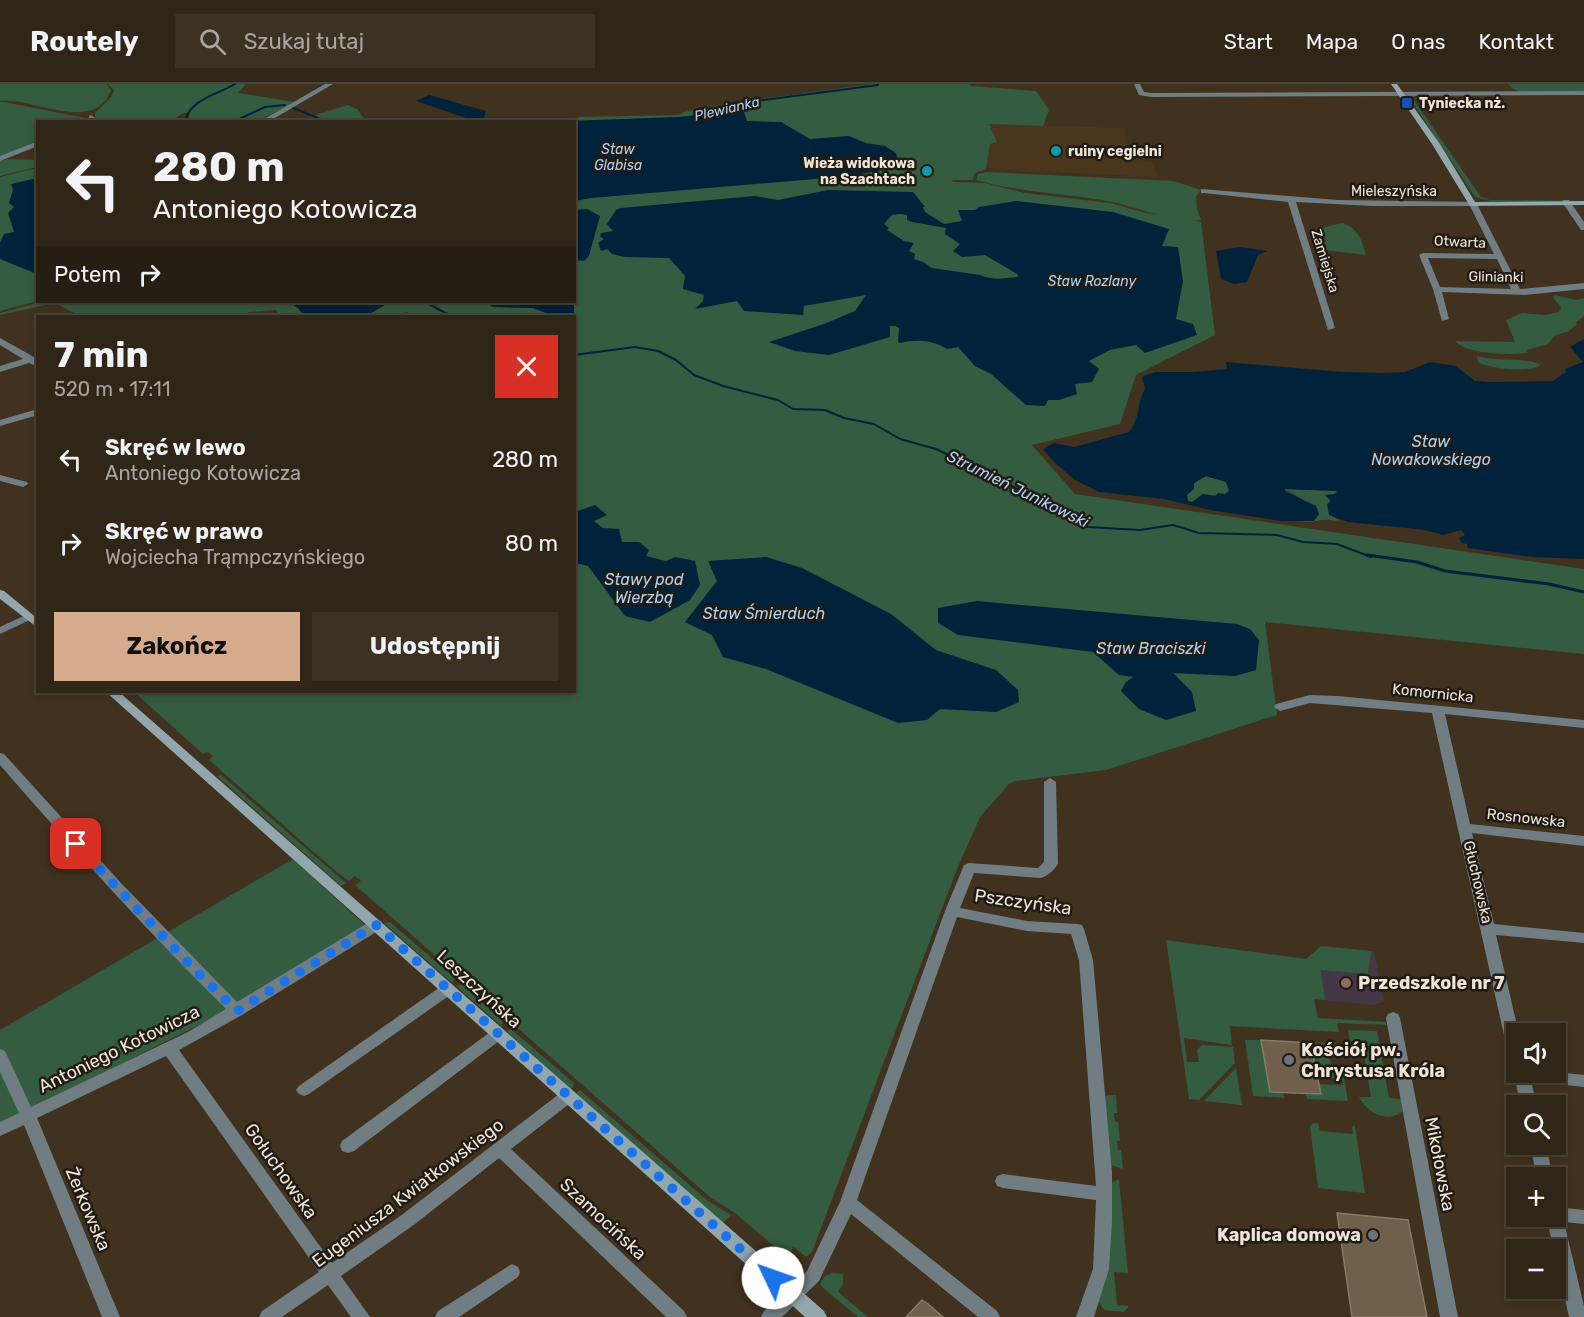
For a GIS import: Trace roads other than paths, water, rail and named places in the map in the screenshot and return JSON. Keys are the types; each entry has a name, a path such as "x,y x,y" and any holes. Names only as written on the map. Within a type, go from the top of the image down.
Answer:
{"street":[{"path":"266,120 330,84"},
{"path":"1137,84 1141,94 1151,95 1584,93"},
{"path":"1394,84 1436,144 1473,204"},
{"path":"0,159 36,143"},
{"name":"Mieleszyńska","path":"1204,191 1292,202 1388,206 1584,202"},
{"name":"Zamiejska","path":"1292,202 1331,328"},
{"path":"1566,202 1584,228"},
{"name":"Otwarta","path":"1473,204 1517,292"},
{"name":"Otwarta","path":"1437,289 1423,255 1498,257"},
{"name":"Glinianki","path":"1437,289 1517,292 1584,286"},
{"path":"1437,289 1445,319"},
{"path":"0,341 34,361"},
{"path":"0,369 34,361"},
{"path":"0,423 36,413"},
{"path":"0,478 23,484"},
{"path":"0,593 33,621"},
{"path":"0,631 33,621"},
{"name":"Leszczyńska","path":"113,693 818,1317"},
{"name":"Komornicka","path":"1280,707 1310,699 1584,724"},
{"name":"Głuchowska","path":"1438,711 1509,1023"},
{"path":"0,757 76,844 193,968 237,1011"},
{"name":"Pszczyńska","path":"770,1317 813,1276 848,1202 951,911 969,868 1041,873 1051,864 1050,782"},
{"name":"Rosnowska","path":"1465,828 1584,841"},
{"name":"Pszczyńska","path":"951,911 1027,926 1077,929 1086,960 1104,1194 1101,1269 1085,1317"},
{"name":"Antoniego Kotowicza","path":"0,1128 169,1048 237,1011 376,925"},
{"path":"1489,929 1584,938"},
{"path":"304,1090 448,989"},
{"name":"Mikołowska","path":"1394,1018 1449,1317"},
{"path":"348,1146 498,1034"},
{"name":"Gołuchowska","path":"169,1048 361,1317"},
{"name":"Żerkowska","path":"0,1055 28,1116 111,1317"},
{"path":"1566,1079 1584,1082"},
{"name":"Eugeniusza Kwiatkowskiego","path":"268,1317 331,1275 501,1150 568,1096"},
{"name":"Szamocińska","path":"501,1150 678,1317"},
{"path":"1003,1181 1104,1194"},
{"path":"848,1202 991,1317"},
{"path":"1566,1216 1584,1217"},
{"path":"1558,1227 1578,1317"},
{"path":"444,1317 512,1272"}],"water":[{"path":"429,95 486,111 483,120 472,120 416,101"},
{"name":"Staw Glabisa","path":"743,110 747,121 781,122 810,139 849,136 866,143 885,146 896,153 899,162 877,171 850,176 576,201 576,121 679,117"},
{"path":"36,178 36,274 0,259 0,243 4,234 14,232 8,213 14,207 9,203 13,190 11,184"},
{"name":"Staw Rozlany","path":"828,190 913,192 925,207 923,207 925,212 944,224 962,221 958,210 975,210 979,207 1016,201 1113,212 1169,229 1162,246 1178,247 1183,281 1176,319 1193,324 1197,335 1145,353 1136,345 1110,350 1089,361 1099,369 1092,382 1075,384 1077,394 1059,400 1048,400 1045,406 1026,405 991,374 975,366 958,347 947,349 924,341 900,343 898,342 899,328 895,326 890,326 890,337 829,355 795,351 769,342 855,311 866,295 804,306 803,315 744,311 737,301 695,309 703,301 704,295 683,289 685,276 669,258 625,257 612,254 607,249 601,251 598,243 604,239 600,236 601,233 613,231 607,224 616,210 621,208 755,196 778,200","holes":["892,215 907,215 907,220 912,222 946,228 945,234 960,244 953,251 962,257 985,255 1017,274 1018,277 994,279 932,268 914,259 915,254 909,251 914,243 904,241 887,230 889,228 884,224"]},
{"path":"587,209 600,216 589,256 584,261 576,260 576,210"},
{"path":"1240,247 1267,251 1258,255 1247,282 1234,284 1221,279 1216,251"},
{"path":"290,303 388,303 368,315 303,315"},
{"path":"486,303 574,303 574,315 550,315 533,308 493,307"},
{"name":"Staw Nowakowskiego","path":"1584,339 1584,559 1532,557 1468,548 1467,544 1462,543 1459,538 1465,535 1461,530 1443,535 1425,530 1348,522 1329,515 1327,504 1331,501 1325,495 1335,494 1337,491 1285,489 1316,506 1319,514 1314,521 1281,521 1210,510 1164,499 1099,492 1075,480 1043,449 1054,443 1074,447 1129,432 1135,422 1145,389 1142,377 1155,372 1227,369 1226,362 1342,372 1383,373 1405,372 1430,362 1456,366 1475,381 1553,381 1566,372 1565,369 1583,362 1570,347","holes":["1206,476 1226,482 1229,491 1225,494 1218,493 1215,496 1203,494 1192,502 1188,501 1187,495 1194,489 1194,483"]},
{"name":"Stawy pod Wierzbą","path":"595,505 607,515 594,521 603,528 619,529 622,542 639,542 649,550 646,556 666,561 675,557 695,561 700,585 690,600 650,622 625,616 588,566 576,563 576,512"},
{"name":"Staw Śmierduch","path":"766,557 802,568 891,614 936,650 996,670 1018,690 1019,702 996,712 940,709 927,720 898,723 766,669 723,657 712,635 685,622 717,581 708,561"},
{"name":"Staw Braciszki","path":"977,601 1237,624 1250,629 1259,640 1256,670 1235,676 1173,673 1192,692 1196,711 1166,720 1139,709 1121,691 1126,682 1133,677 1119,675 1093,652 958,635 938,623 938,608"}],"waterway":[{"name":"Strumień Junikowski","path":"186,120 187,114 198,103 235,84"},
{"name":"Plewianka","path":"715,113 742,103 878,85"},
{"name":"Strumień Junikowski","path":"237,120 265,107 285,105"},
{"name":"Strumień Junikowski","path":"293,108 323,120"},
{"name":"Strumień Junikowski","path":"427,303 449,315"},
{"name":"Strumień Junikowski","path":"576,355 635,347 658,351 676,360 694,375 723,386 778,400 793,409 825,410 844,418 874,424 900,439 936,449 1047,503 1077,523 1088,527 1140,530 1173,525 1199,533 1277,535 1303,542 1337,544 1371,557"},
{"name":"Strumień Junikowski","path":"1367,555 1417,562 1445,571 1549,584 1584,592"}],"place":[{"name":"Tyniecka nż.","path":"1407,103"},
{"name":"ruiny cegielni","path":"1056,151"},
{"name":"Wieża widokowa na Szachtach","path":"927,171"},
{"name":"Przedszkole nr 7","path":"1346,983"},
{"name":"Kościół pw. Chrystusa Króla","path":"1289,1060"},
{"name":"Kaplica domowa","path":"1373,1235"}]}
